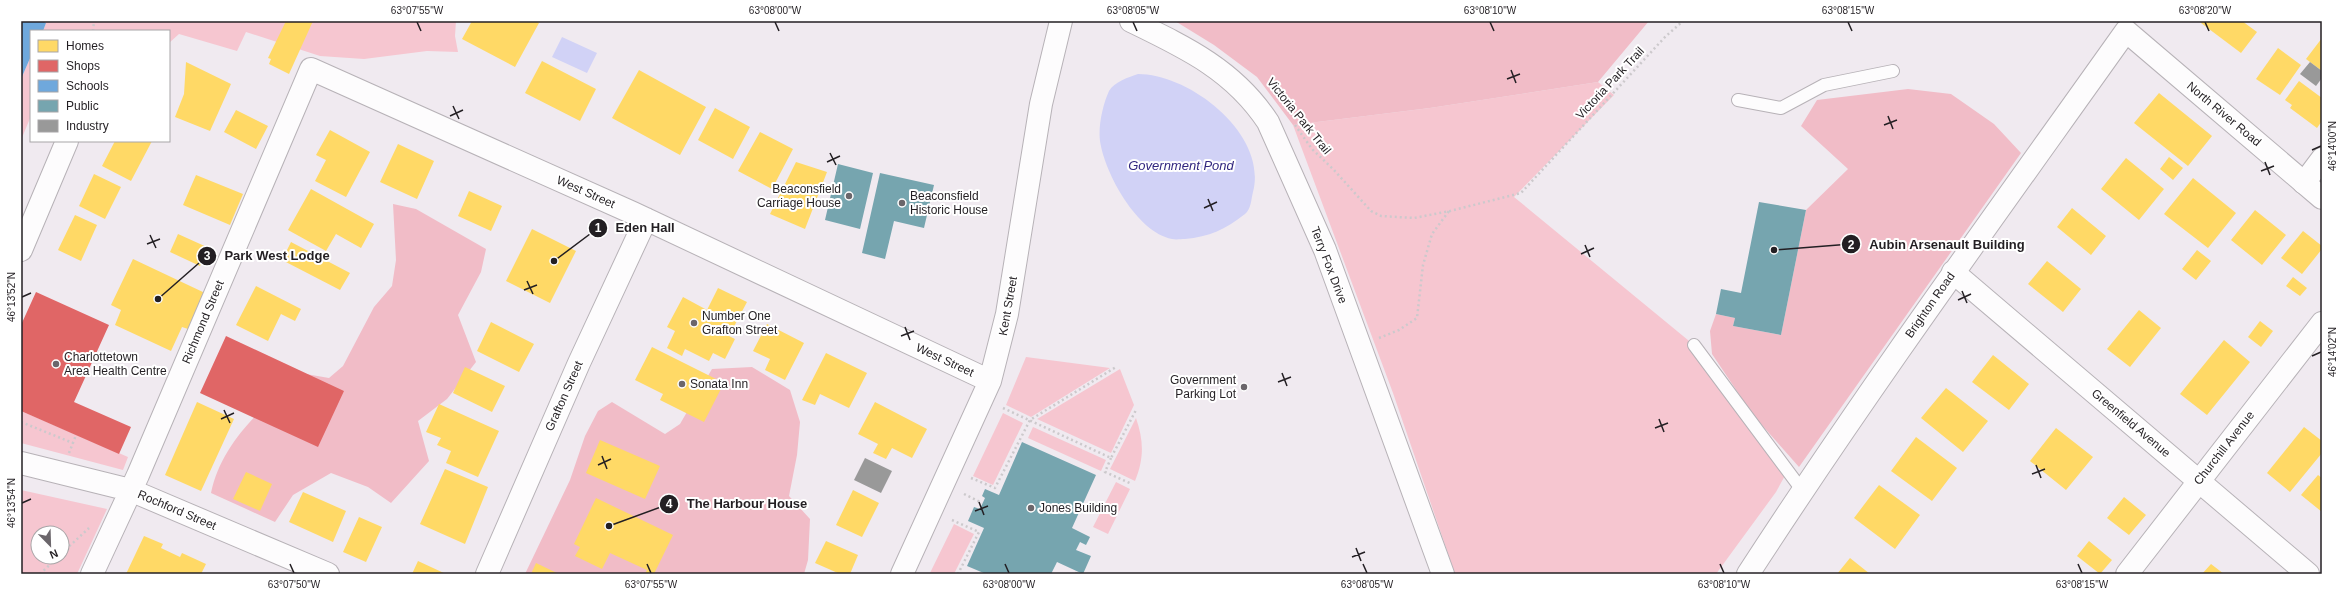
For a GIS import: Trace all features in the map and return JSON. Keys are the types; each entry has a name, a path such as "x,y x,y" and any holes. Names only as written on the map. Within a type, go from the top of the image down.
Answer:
{"street":[{"name":"Kent Street","path":"902,574 990,381 1007,314 1041,104 1061,21"},
{"name":"Terry Fox Drive","path":"1131,21 1217,66 1258,105 1268,122 1325,250 1442,574"},
{"name":"North River Road","path":"2129,26 2322,198"},
{"name":"Brighton Road","path":"1748,574 1802,490 1952,272 2129,26"},
{"name":"West Street","path":"312,68 646,219 990,381"},
{"name":"Richmond Street","path":"92,574 130,490 312,68"},
{"path":"21,250 67,142"},
{"path":"2304,182 2322,159"},
{"name":"Grafton Street","path":"487,574 573,377 646,219"},
{"name":"Greenfield Avenue","path":"1952,272 2308,574"},
{"name":"Churchill Avenue","path":"2127,574 2198,480 2322,323"},
{"name":"Rochford Street","path":"21,463 130,490 328,574"}],"lane":[{"path":"1738,100 1782,108 1824,85 1893,71"},
{"path":"1694,345 1802,490"}],"path":[{"name":"Victoria Park Trail","path":"1290,119 1312,149 1334,170 1371,212 1381,216 1414,218 1450,211 1521,193 1665,37 1683,21"},
{"path":"1359,345 1399,330 1417,318 1423,266 1432,234 1450,211"},
{"path":"971,478 995,488 1030,420 1116,367"},
{"path":"1003,408 1111,458"},
{"path":"1132,484 1105,472 1136,410"},
{"path":"21,422 73,443"},
{"path":"68,456 76,435"},
{"path":"964,494 982,504"},
{"path":"952,520 979,532 958,574"},
{"path":"70,546 90,527"},
{"path":"40,574 50,565"}],"shaded area":[{"path":"42,21 456,21 455,36 458,52 427,51 364,59 320,56 246,32 237,51 179,34 170,42 170,30 43,30 46,23"},
{"path":"1175,21 1649,21 1598,82 1430,108 1293,125 1257,77 1214,45"},
{"path":"30,58 30,118 21,140 21,79"},
{"path":"1598,82 1614,95 1514,197 1694,345 1787,472 1776,492 1716,574 1455,574 1393,393 1293,125 1430,108"},
{"path":"1908,89 1951,94 1994,124 2021,153 1799,467 1753,415 1712,354 1710,331 1716,314 1735,318 1733,326 1781,335 1806,210 1848,169 1801,126 1817,100"},
{"path":"393,204 416,209 486,249 481,272 458,315 476,362 447,399 418,421 429,461 391,503 368,487 331,473 293,495 275,522 211,493 216,474 234,441 272,399 300,373 329,378 343,366 374,307 392,286 396,260"},
{"path":"1026,357 1110,368 1031,417 1006,405"},
{"path":"752,367 790,390 800,422 797,455 789,496 810,519 808,560 804,574 525,574 570,480 585,436 598,411 612,402 665,434 680,424 712,369"},
{"path":"1120,369 1134,405 1111,453 1037,419"},
{"path":"21,411 128,457 123,470 21,443"},
{"path":"1003,413 1023,423 993,485 973,476"},
{"path":"1136,418 1142,442 1142,450 1140,465 1135,481 1110,469"},
{"path":"1033,427 1106,460 1101,471 1028,438"},
{"path":"1116,482 1130,489 1108,534 1093,527"},
{"path":"21,490 107,509 77,574 21,574"},
{"path":"954,524 974,534 954,574 932,574 930,573"}],"water":[{"path":"562,37 597,53 587,73 552,57"},
{"name":"Government Pond","path":"1138,74 1158,77 1180,84 1201,96 1221,111 1237,129 1249,149 1254,170 1253,192 1248,210 1231,224 1210,234 1194,238 1172,239 1159,234 1147,225 1135,214 1125,200 1108,169 1103,154 1100,141 1100,122 1105,102 1111,88 1122,80"}],"building: Homes":[{"path":"286,21 313,21 289,74 269,64 271,59 268,58"},
{"path":"472,21 535,21 539,23 515,67 462,39"},
{"path":"2202,21 2242,21 2257,32 2241,53 2201,23"},
{"path":"2322,38 2322,71 2306,59"},
{"path":"2278,48 2301,65 2280,95 2256,79"},
{"path":"542,61 596,89 580,121 525,93"},
{"path":"186,62 231,84 210,131 175,117 184,94"},
{"path":"639,70 706,107 680,155 612,118"},
{"path":"2299,81 2322,98 2322,121 2317,128 2290,108 2292,105 2285,100"},
{"path":"2159,93 2212,136 2188,166 2134,123"},
{"path":"715,108 750,127 733,159 698,140"},
{"path":"236,110 268,126 256,149 224,132"},
{"path":"330,130 370,152 346,197 315,181 326,160 316,155"},
{"path":"760,132 793,149 772,189 738,171"},
{"path":"114,142 151,142 131,181 102,166"},
{"path":"398,144 434,161 417,199 380,182"},
{"path":"2169,157 2183,168 2173,180 2160,169"},
{"path":"2126,158 2164,189 2139,220 2101,189"},
{"path":"796,162 827,172 805,229 770,214"},
{"path":"94,174 121,187 105,219 79,206"},
{"path":"196,175 243,194 230,225 183,205"},
{"path":"2193,178 2236,213 2208,248 2164,214"},
{"path":"311,189 374,224 361,248 336,234 326,251 288,230"},
{"path":"469,191 502,206 491,231 458,216"},
{"path":"2072,208 2106,236 2091,255 2057,227"},
{"path":"2255,210 2286,235 2262,265 2231,240"},
{"path":"75,215 97,225 81,261 58,250"},
{"path":"532,229 576,251 550,303 506,281"},
{"path":"2303,231 2322,246 2322,249 2302,274 2281,258"},
{"path":"178,234 209,248 200,266 170,252"},
{"path":"291,242 350,273 340,290 282,260"},
{"path":"2197,250 2211,261 2196,280 2182,269"},
{"path":"133,259 205,293 188,329 182,327 171,351 115,325 121,310 111,305"},
{"path":"2047,261 2081,289 2063,312 2028,284"},
{"path":"2293,277 2307,288 2300,296 2286,286"},
{"path":"256,286 301,309 295,321 281,314 268,341 236,325"},
{"path":"718,288 747,302 729,336 735,339 725,359 713,353 709,361 685,349 682,356 667,348 675,331 667,327 683,297 707,310"},
{"path":"2139,310 2161,328 2130,367 2107,349"},
{"path":"2260,321 2273,331 2261,347 2248,337"},
{"path":"491,322 534,344 519,372 477,351"},
{"path":"767,324 804,343 785,380 765,370 770,359 753,351"},
{"path":"2224,340 2250,362 2207,415 2180,394"},
{"path":"652,347 724,383 704,422 660,400 663,394 635,380"},
{"path":"826,353 867,373 849,408 820,394 815,405 802,400"},
{"path":"1993,355 2029,384 2009,410 1972,382"},
{"path":"465,367 505,386 492,412 453,393"},
{"path":"1946,388 1988,421 1963,452 1921,418"},
{"path":"197,402 234,419 201,491 165,475"},
{"path":"875,402 927,429 912,458 892,448 886,459 873,453 878,444 858,434"},
{"path":"439,404 499,431 478,477 446,463 451,451 437,445 441,438 426,432"},
{"path":"2304,427 2322,441 2322,453 2290,492 2267,473"},
{"path":"2056,428 2093,457 2066,490 2030,461"},
{"path":"1916,437 1957,468 1932,501 1891,471"},
{"path":"600,440 660,466 645,499 586,473"},
{"path":"445,469 488,487 465,544 420,524"},
{"path":"246,472 272,484 260,511 233,499"},
{"path":"2318,475 2322,478 2322,512 2301,495"},
{"path":"1879,485 1920,515 1895,549 1854,518"},
{"path":"853,490 879,503 862,537 836,525"},
{"path":"303,492 346,511 333,542 289,522"},
{"path":"2124,497 2146,515 2129,535 2107,518"},
{"path":"596,498 673,535 654,574 645,574 647,570 610,553 602,569 575,556 580,547 574,544"},
{"path":"359,517 382,527 366,562 343,552"},
{"path":"144,536 163,544 161,548 180,557 182,553 206,564 201,574 126,574"},
{"path":"826,541 858,555 850,574 840,574 815,563"},
{"path":"2089,541 2112,560 2100,574 2077,556"},
{"path":"1850,558 1870,574 1837,574"},
{"path":"418,561 446,574 412,574"},
{"path":"536,563 559,574 531,574"},
{"path":"2211,564 2224,574 2202,574"}],"building: Shops":[{"name":"Charlottetown Area Health Centre","path":"36,292 109,325 74,402 131,427 119,454 21,411 21,325"},
{"path":"226,336 344,391 318,447 200,393"}],"building: Schools":[{"path":"21,21 42,21 46,23 43,30 30,30 30,58 21,79"}],"building: Public":[{"name":"Beaconsfield Carriage House","path":"838,164 873,173 860,229 825,220"},
{"name":"Beaconsfield Historic House","path":"880,173 934,185 924,228 894,221 885,259 862,253"},
{"path":"1759,202 1806,210 1781,335 1733,326 1735,318 1716,314 1721,289 1741,293"},
{"name":"Jones Building","path":"1022,442 1096,475 1072,528 1090,537 1086,545 1080,542 1076,550 1091,556 1083,574 1057,562 1051,574 986,574 967,566 984,528 968,521 974,507 980,509 985,498 982,496 985,489 999,495"}],"building: Industry":[{"path":"2310,62 2322,71 2322,78 2316,86 2300,74"},
{"path":"865,458 892,471 881,493 854,480"}],"place":[{"name":"Beaconsfield Carriage House","path":"849,196"},
{"name":"Beaconsfield Historic House","path":"902,203"},
{"name":"Aubin Arsenault Building","path":"1774,250"},
{"name":"Eden Hall","path":"554,261"},
{"name":"Park West Lodge","path":"158,299"},
{"name":"Number One Grafton Street","path":"694,323"},
{"name":"Charlottetown Area Health Centre","path":"56,364"},
{"name":"Sonata Inn","path":"682,384"},
{"name":"Government Parking Lot","path":"1244,387"},
{"name":"Jones Building","path":"1031,508"},
{"name":"The Harbour House","path":"609,526"}]}
